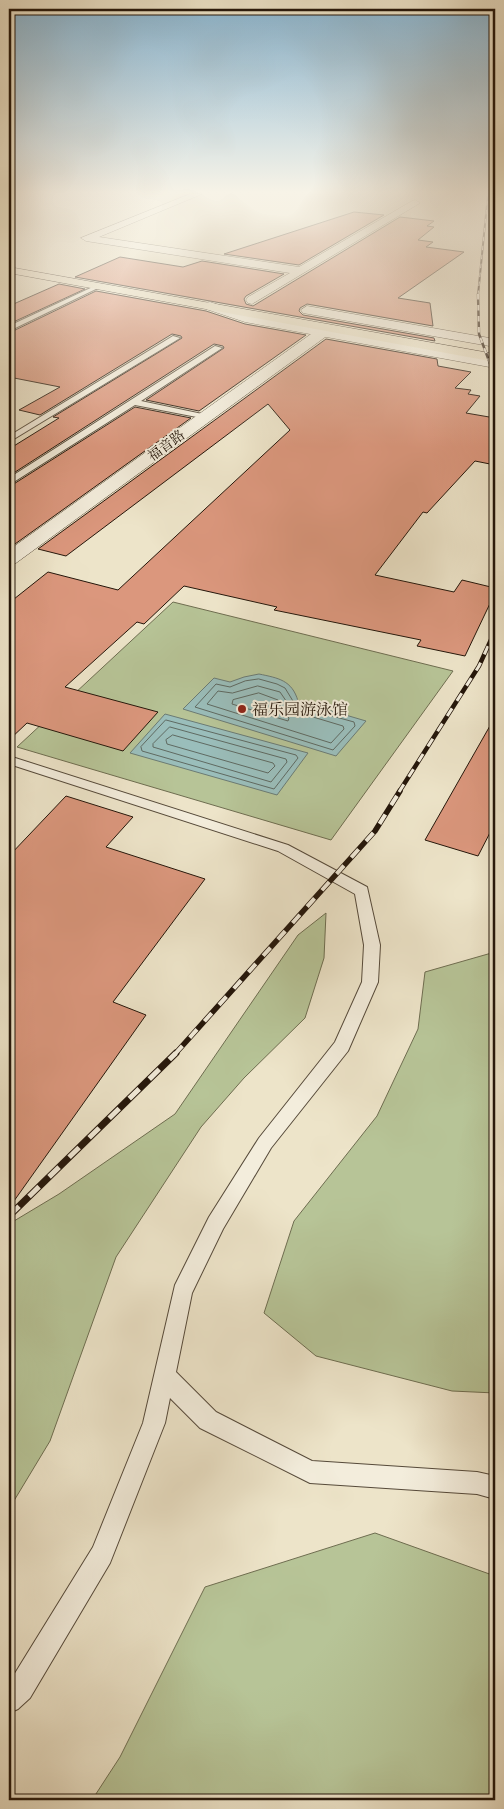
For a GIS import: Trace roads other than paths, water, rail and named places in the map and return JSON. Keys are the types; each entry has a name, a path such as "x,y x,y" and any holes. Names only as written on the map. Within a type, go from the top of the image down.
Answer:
{"main road":[{"path":"59,278 209,302 495,358"},
{"path":"67,278 495,348"}],"street":[{"path":"252,300 288,278"},
{"path":"209,302 252,300 275,304"},
{"path":"209,302 245,318 495,364"},
{"path":"294,308 495,343"},
{"name":"福音路","path":"9,559 323,332"}],"lane":[{"path":"9,329 99,286"},
{"path":"9,439 176,338"},
{"path":"9,482 218,348"},
{"path":"134,402 204,417"},
{"path":"9,760 283,848 362,891 372,945 370,982 342,1046 265,1143 216,1223 182,1292 154,1423 102,1555 21,1689 9,1700"},
{"path":"164,1376 208,1420 310,1472 477,1483 495,1487"}],"water":[{"path":"259,674 288,684 298,701 366,721 336,756 183,709 214,678 230,682"},
{"path":"165,714 308,753 277,795 130,753"}],"railway":[{"path":"478,295 480,278"},
{"path":"478,295 479,334 495,377"},
{"path":"399,792 479,666 495,631"},
{"path":"175,1054 375,831 400,791"},
{"path":"9,1216 175,1054"}],"place":[{"name":"福乐园游泳馆","path":"242,709"}]}
